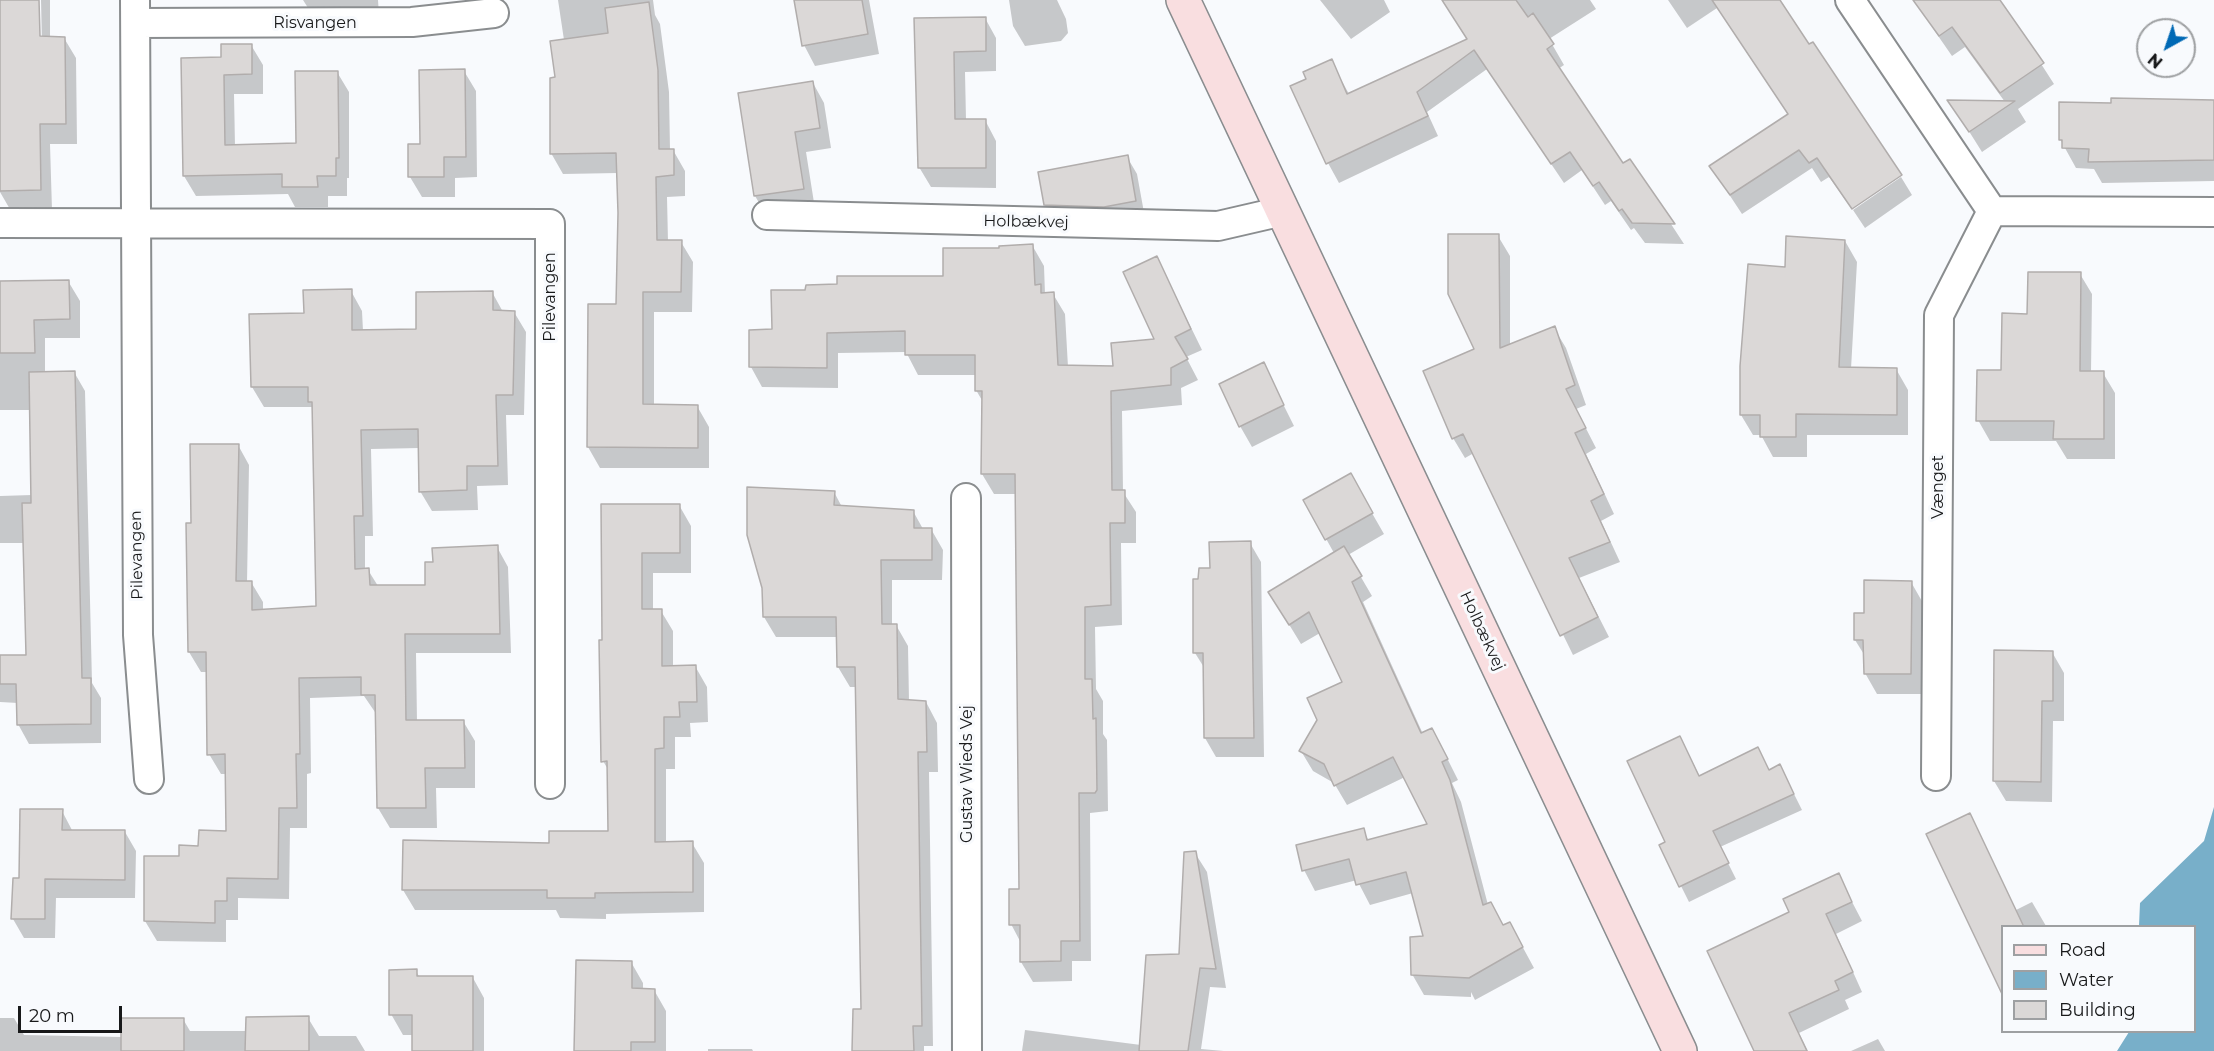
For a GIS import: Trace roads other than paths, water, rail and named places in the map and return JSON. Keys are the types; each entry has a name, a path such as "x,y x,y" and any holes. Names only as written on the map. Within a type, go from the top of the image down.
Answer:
{"main road":[{"name":"Holbækvej","path":"1183,0 1680,1051"}],"street":[{"path":"1850,0 1992,211 2214,212"},
{"name":"Risvangen","path":"137,223 136,12 412,22 494,13"},
{"name":"Holbækvej","path":"767,216 1218,226 1283,211"},
{"name":"Vænget","path":"1936,776 1939,315 1992,211"},
{"name":"Pilevangen","path":"0,223 550,224 550,784"},
{"name":"Pilevangen","path":"137,223 138,634 149,779"},
{"name":"Gustav Wieds Vej","path":"966,498 967,1051"}],"water":[{"path":"2214,807 2214,1051 2117,1051 2128,1033 2196,1033 2196,925 2139,925 2140,903 2204,841"}]}
